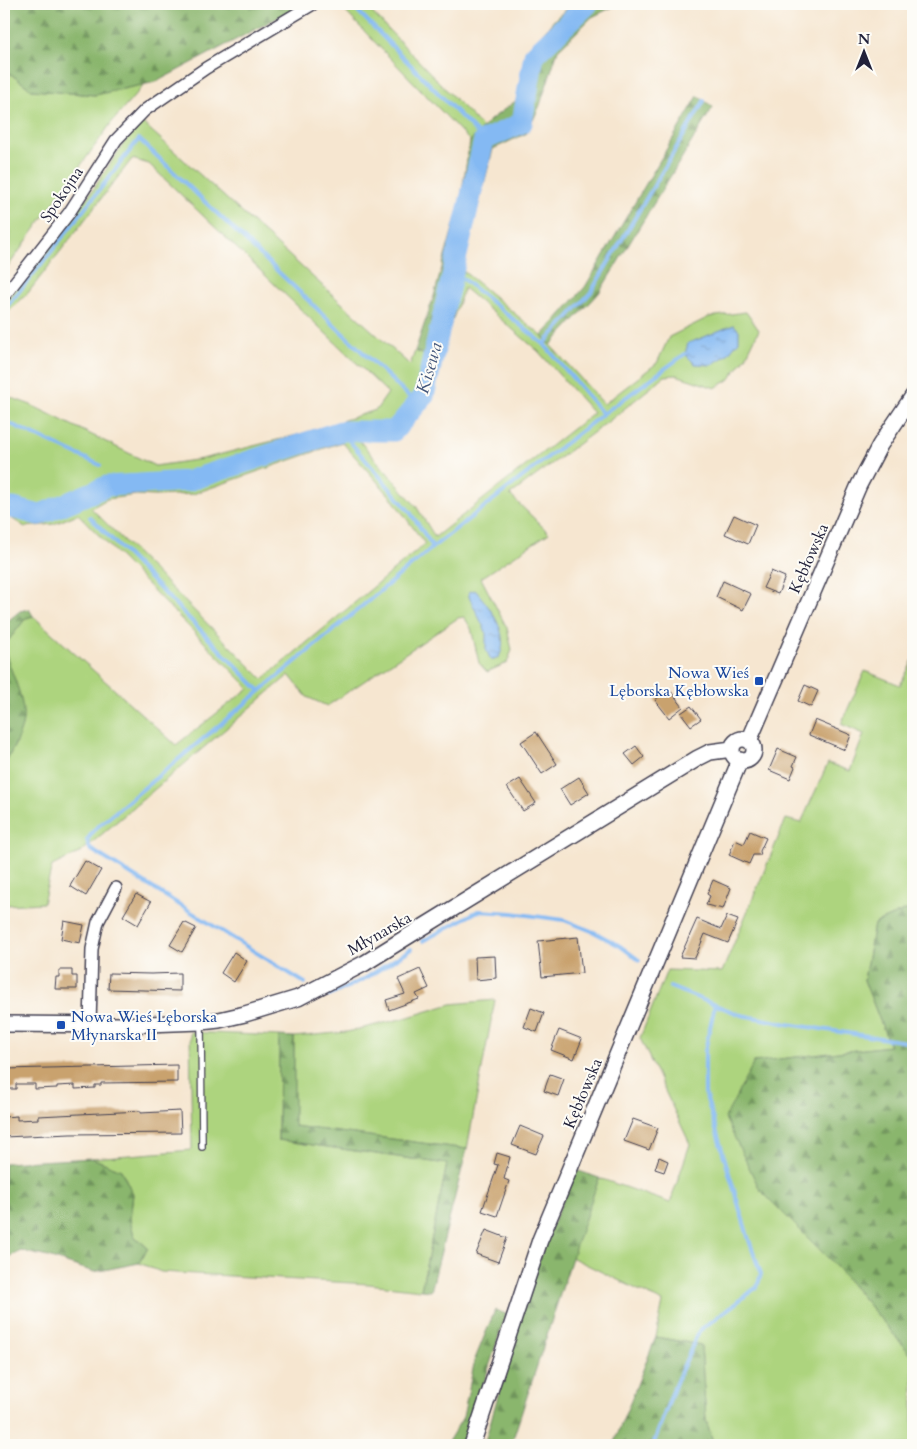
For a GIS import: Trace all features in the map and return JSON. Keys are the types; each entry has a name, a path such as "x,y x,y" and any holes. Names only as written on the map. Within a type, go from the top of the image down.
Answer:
{"street":[{"name":"Spokojna","path":"4,296 69,213 116,140 145,110 206,68 313,4"},
{"name":"Kębłowska","path":"472,1445 540,1240 736,755 748,759 751,756 753,748 748,741 859,485 880,445 913,396"},
{"name":"Młynarska","path":"4,1024 90,1025 201,1022 245,1014 298,998 419,930 698,758 710,752 736,755"},
{"path":"90,1025 92,949 98,922 116,888"}],"lane":[{"path":"201,1022 202,1148"}],"green space":[{"path":"4,4 301,4 156,82 95,95 32,90 4,69"},
{"path":"344,4 364,4 483,128 470,141 341,7"},
{"path":"573,4 619,4 592,17 558,50 540,105 527,133 493,149 462,270 433,358 415,351 434,296 460,203 470,141 490,120 517,100 526,52 556,18"},
{"path":"4,69 32,90 95,95 145,84 112,122 7,268 10,231 4,220"},
{"path":"698,96 713,107 599,293 551,345 542,336 585,287"},
{"path":"143,123 410,365 415,351 433,358 462,270 542,336 604,404 657,363 669,337 709,317 746,312 759,330 746,357 729,380 715,388 676,375 665,376 609,421 510,495 549,533 481,578 507,628 512,650 507,663 487,672 479,663 471,628 464,617 458,618 327,706 307,697 289,675 81,852 52,866 43,903 4,905 4,765 16,743 22,724 4,646 26,618 33,616 176,745 249,688 78,514 54,524 25,527 8,516 4,516 4,395 31,405 155,466 202,459 297,435 376,410 388,393 149,164 132,159 28,293 4,316 4,303 92,191 128,137","holes":["464,288 538,351 593,413 435,537 416,506 358,439 391,436 410,426 432,395 436,366","342,442 390,496 425,544 263,679 91,508 107,499 136,495 193,494"]},
{"path":"29,609 33,616 26,618 4,646 4,624 20,611"},
{"path":"4,650 21,698 23,717 22,726 4,765"},
{"path":"913,660 913,907 874,924 864,980 890,1046 754,1062 760,1190 834,1264 913,1357 913,1445 714,1445 706,1420 701,1345 656,1337 663,1302 571,1257 599,1178 670,1203 690,1144 640,1038 667,970 722,972 786,819 801,823 828,763 850,771 864,734 841,724 865,671 900,685"},
{"path":"913,907 913,1357 834,1264 760,1190 725,1118 754,1062 890,1046 864,980 874,924"},
{"path":"495,1000 467,1149 293,1126 294,1037 347,1032 405,1018 451,1004"},
{"path":"190,1032 279,1036 278,1140 447,1164 421,1290 369,1284 161,1272 139,1263 148,1248 134,1236 130,1219 133,1194 121,1170 92,1158 192,1150"},
{"path":"279,1036 294,1037 294,1126 467,1149 431,1291 421,1290 447,1164 278,1140"},
{"path":"92,1158 121,1170 133,1194 130,1219 134,1236 148,1248 139,1263 94,1272 48,1257 21,1251 4,1259 4,1163"},
{"path":"576,1170 599,1178 511,1445 484,1445 520,1318 547,1237"},
{"path":"495,1310 506,1314 464,1445 446,1445 463,1417 475,1359"},
{"path":"656,1337 701,1345 706,1420 714,1445 613,1445"}],"water":[{"path":"734,325 739,330 739,341 727,355 711,365 695,364 685,354 688,343"},
{"path":"475,590 487,605 501,631 502,649 499,657 491,660 486,650 486,632 469,597 469,592"}],"building":[{"path":"734,515 756,525 748,544 725,534"},
{"path":"771,571 785,577 778,594 763,588"},
{"path":"723,581 751,594 743,610 716,597"},
{"path":"805,685 818,691 811,707 798,701"},
{"path":"669,689 683,707 669,718 655,700"},
{"path":"691,706 701,719 691,726 681,713"},
{"path":"815,720 851,735 845,750 809,735"},
{"path":"536,732 557,764 542,774 521,742"},
{"path":"636,746 644,757 634,765 625,754"},
{"path":"778,749 797,757 790,779 769,770"},
{"path":"579,777 589,793 570,805 560,789"},
{"path":"520,779 536,803 523,811 507,787"},
{"path":"750,831 766,838 760,851 761,855 753,855 749,864 729,855 735,840 744,844"},
{"path":"85,861 101,870 86,896 70,886"},
{"path":"713,880 731,888 723,909 706,905 710,896 707,894"},
{"path":"136,894 151,902 138,925 123,916"},
{"path":"727,916 738,920 728,943 705,934 695,958 680,957 697,919 721,929"},
{"path":"64,921 84,925 80,943 61,939"},
{"path":"184,922 196,928 182,952 170,945"},
{"path":"578,937 582,973 542,977 538,941"},
{"path":"234,952 247,961 234,982 221,973"},
{"path":"495,956 496,978 476,980 475,957"},
{"path":"420,969 429,988 416,994 419,999 389,1010 386,1000 405,994 398,979"},
{"path":"59,970 72,970 72,976 77,976 77,989 55,989"},
{"path":"109,973 180,973 180,991 108,989"},
{"path":"531,1008 544,1013 537,1032 524,1027"},
{"path":"559,1030 582,1039 574,1059 551,1050"},
{"path":"177,1065 177,1082 101,1083 101,1085 95,1085 95,1088 75,1089 75,1085 35,1089 35,1084 16,1084 16,1089 4,1089 4,1069"},
{"path":"550,1074 564,1079 558,1096 544,1091"},
{"path":"141,1111 141,1113 180,1111 181,1133 70,1134 4,1137 4,1117 17,1116 17,1120 38,1119 38,1116"},
{"path":"633,1119 658,1128 649,1150 624,1141"},
{"path":"520,1126 544,1136 536,1154 512,1145"},
{"path":"497,1153 510,1157 504,1179 509,1181 497,1216 482,1211 498,1165 494,1164"},
{"path":"659,1157 668,1161 664,1172 655,1169"},
{"path":"486,1230 507,1238 498,1262 476,1254"}],"waterway":[{"path":"351,4 484,140"},
{"name":"Kisewa","path":"4,508 13,508 39,515 107,486 188,481 341,431 394,431 424,396 484,140 522,123 534,55 588,4"},
{"path":"544,344 591,292 704,101"},
{"path":"4,310 139,139 417,404"},
{"path":"453,271 544,344 603,414"},
{"path":"305,983 90,849 87,840 96,828 433,547 603,414 685,354"},
{"path":"4,421 100,465"},
{"path":"341,431 410,512 433,547"},
{"path":"90,517 260,691"},
{"path":"423,941 478,911 512,913 564,920 594,932 620,946 639,960"},
{"path":"325,994 329,996 366,978 411,949"},
{"path":"670,987 741,1015 913,1043"},
{"path":"653,1445 675,1385 699,1331 757,1287 761,1274 705,1093 705,1051 715,1004"}],"place":[{"name":"Nowa Wieś Lęborska Kębłowska","path":"759,681"},
{"name":"Nowa Wieś Lęborska Młynarska II","path":"61,1025"}]}
